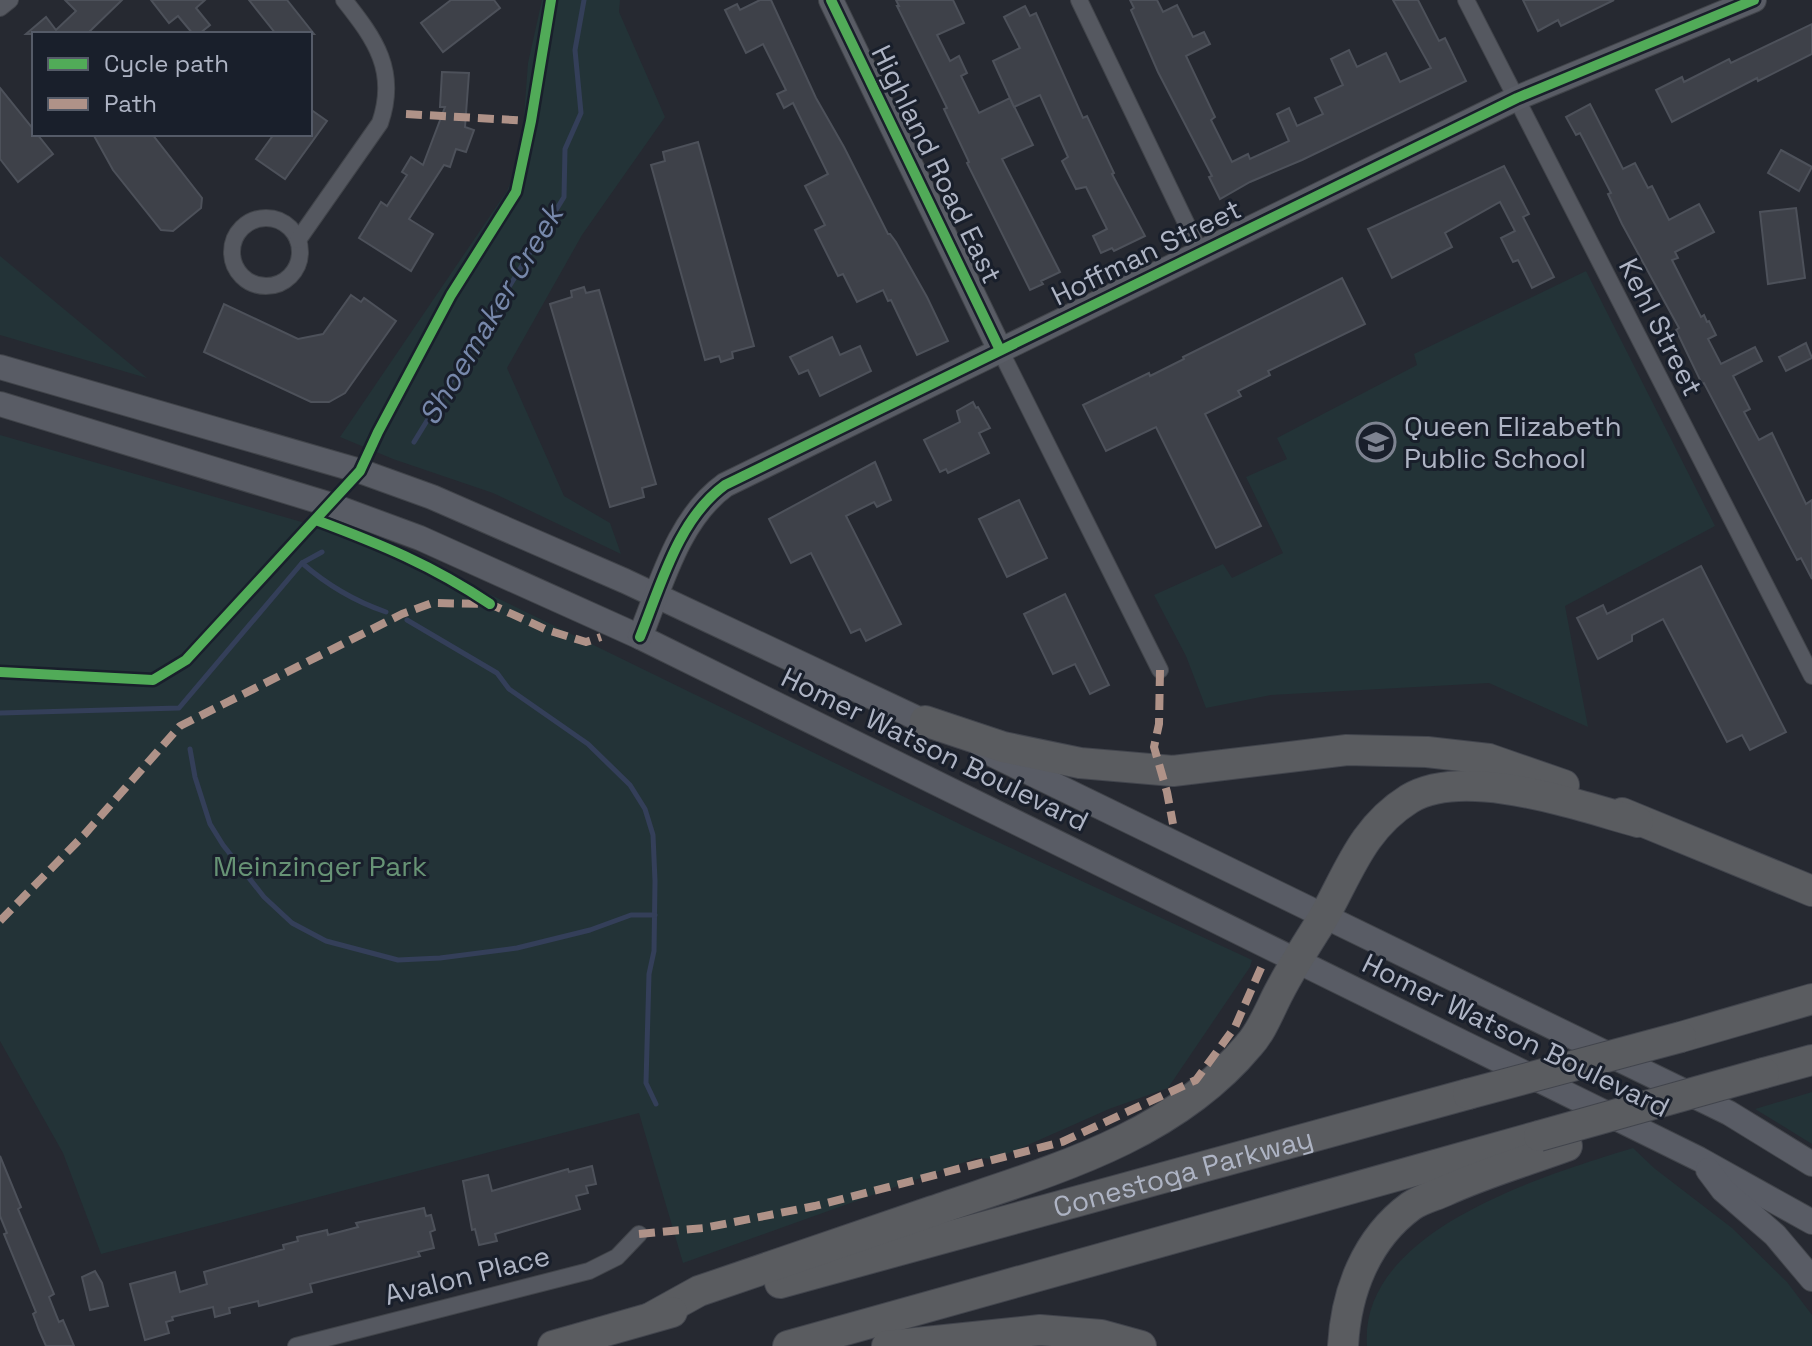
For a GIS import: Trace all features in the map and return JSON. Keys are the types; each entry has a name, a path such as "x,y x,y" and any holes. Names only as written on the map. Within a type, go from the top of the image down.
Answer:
{"highway":[{"path":"925,721 1003,747 1065,760 1173,771 1347,750 1427,752 1489,759 1585,793 1638,822"},
{"path":"652,1317 699,1291 1084,1159 1162,1119 1213,1084 1252,1043 1285,954 1323,918 1354,856 1381,822 1411,798 1440,789 1480,785 1544,797 1638,822 1812,891"},
{"name":"Conestoga Parkway","path":"553,1346 1812,999"},
{"name":"Conestoga Parkway","path":"788,1346 1553,1141 1668,1100 1812,1060"},
{"path":"1343,1346 1345,1314 1357,1276 1388,1226 1413,1205 1553,1141"},
{"path":"887,1346 1040,1330 1101,1335 1141,1346"}],"main road":[{"name":"Highland Road East","path":"831,0 1000,350"},
{"name":"Hoffman Street","path":"640,637 696,513 725,485 1517,98 1754,0"},
{"name":"Homer Watson Boulevard","path":"0,367 360,471 469,512 925,721 1323,918 1729,1113 1812,1164"},
{"name":"Homer Watson Boulevard","path":"0,404 328,504 420,538 640,637 1699,1159 1812,1222"},
{"path":"1699,1159 1723,1190 1775,1235 1812,1279"}],"street":[{"path":"0,8 10,0"},
{"path":"298,240 384,113 387,88 383,59 370,33 344,0"},
{"path":"1079,0 1200,252"},
{"name":"Kehl Street","path":"1466,0 1812,676"},
{"path":"274,218 285,223 298,240 299,263 293,274 280,283 256,285 235,268 232,246 236,235 253,219 274,218"},
{"name":"Highland Road East","path":"1000,350 1160,670"},
{"name":"Avalon Place","path":"296,1346 589,1271 617,1257 639,1234"}],"green space":[{"path":"542,0 620,0 619,12 665,117 582,235 507,368 564,496 610,523 621,554 493,493 393,459 340,437 507,191 521,156 528,63"},
{"path":"0,256 147,378 0,335"},
{"name":"Queen Elizabeth Public School","path":"1586,271 1715,526 1565,606 1588,727 1489,683 1271,695 1206,708 1186,656 1154,595 1223,564 1232,578 1283,553 1246,477 1287,459 1277,438 1417,365 1414,354"},
{"name":"Meinzinger Park","path":"0,435 399,550 972,830 1252,960 1250,967 1168,1088 1109,1109 996,1159 976,1158 683,1263 639,1113 101,1254 63,1153 0,1041"},
{"path":"1812,1092 1812,1144 1755,1109"},
{"path":"1633,1148 1732,1228 1787,1282 1812,1315 1812,1346 1367,1346 1372,1305 1393,1270 1424,1239 1508,1192"}],"building":[{"path":"65,0 122,0 89,32 26,34 46,17 56,30 76,11"},
{"path":"151,0 205,0 196,8 210,25 201,32 191,32 178,16 169,23"},
{"path":"249,0 287,0 314,34 274,32"},
{"path":"451,0 494,0 500,8 443,52 421,23"},
{"path":"760,0 771,0 816,98 888,234 896,242 927,297 948,341 917,355 891,300 888,301 883,290 857,302 843,274 838,276 815,230 825,225 805,186 828,174 793,103 784,108 777,94 786,90 763,44 746,53 725,10 737,4 740,10"},
{"path":"896,0 953,0 964,23 937,35 950,61 959,56 967,73 961,76 979,113 1010,98 1033,145 1002,159 1060,272 1041,281 1043,284 1030,290 967,163 944,109 947,108"},
{"path":"1130,0 1157,0 1163,12 1177,5 1193,37 1204,32 1210,44 1186,56 1215,117 1211,120 1232,162 1248,154 1250,159 1289,141 1277,114 1289,108 1297,126 1323,114 1315,98 1343,85 1331,59 1349,50 1357,67 1386,53 1400,82 1431,68 1393,0 1418,0 1439,41 1445,38 1466,81 1220,199 1209,177 1212,176 1158,72 1131,10 1134,8"},
{"path":"1523,0 1614,0 1561,26 1558,20 1538,31"},
{"path":"1025,6 1030,16 1036,13 1083,118 1087,116 1112,174 1145,236 1114,251 1112,248 1101,253 1093,236 1107,229 1086,187 1076,189 1062,161 1068,157 1040,95 1014,107 993,61 1020,48 1004,17"},
{"path":"1812,24 1812,54 1758,81 1757,78 1672,122 1656,90 1682,77 1684,82 1729,59 1731,63"},
{"path":"442,72 469,73 465,127 474,130 466,152 456,149 450,167 444,165 409,219 433,234 411,271 359,238 381,202 387,206 407,175 402,172 411,157 423,165 445,107 440,107"},
{"path":"0,88 32,128 32,136 39,136 53,154 18,182 0,159"},
{"path":"1590,104 1623,169 1635,163 1648,188 1652,186 1669,220 1699,204 1714,232 1675,252 1678,258 1672,260 1701,317 1704,315 1709,321 1716,335 1708,339 1721,364 1755,347 1762,361 1733,376 1750,409 1744,412 1759,440 1772,433 1806,504 1812,500 1812,579 1801,558 1797,560 1702,384 1676,330 1679,328 1622,224 1608,194 1611,193 1580,133 1576,135 1566,117"},
{"path":"312,110 327,121 285,179 256,159 273,136 312,136"},
{"path":"94,136 154,136 202,198 201,208 173,231 161,230 113,170"},
{"path":"698,142 754,346 732,352 733,358 721,362 719,356 705,360 651,165 665,161 663,152"},
{"path":"1781,150 1812,167 1799,191 1768,173"},
{"path":"1504,166 1529,214 1523,217 1554,277 1532,288 1518,260 1513,262 1501,238 1515,231 1500,202 1445,233 1452,247 1392,278 1368,229"},
{"path":"1796,208 1805,278 1768,284 1760,212"},
{"path":"1342,278 1365,324 1268,371 1270,375 1238,391 1241,396 1205,414 1261,526 1216,548 1156,427 1106,451 1083,405 1149,373 1150,376"},
{"path":"584,287 586,293 599,290 656,484 642,488 644,497 610,507 550,304 572,297 571,291"},
{"path":"351,295 361,302 364,298 396,321 345,393 329,402 311,402 204,352 224,304 298,339 323,334"},
{"path":"832,337 840,355 860,346 871,371 820,396 808,370 799,374 790,357"},
{"path":"1806,343 1812,358 1786,371 1779,357"},
{"path":"973,402 990,428 979,433 989,453 948,473 946,469 940,472 924,440 960,422 957,411"},
{"path":"875,462 891,500 877,507 874,502 846,516 901,624 866,641 860,629 851,633 811,553 791,563 769,519"},
{"path":"1019,500 1047,558 1007,577 979,519"},
{"path":"1701,566 1786,732 1750,750 1742,735 1727,742 1663,619 1632,635 1632,641 1598,659 1577,618 1603,605 1607,614"},
{"path":"1065,594 1109,685 1090,694 1075,664 1053,674 1024,614"},
{"path":"0,1156 21,1207 18,1209 54,1294 49,1297 59,1322 63,1320 74,1346 46,1346 39,1330 33,1314 36,1312 4,1234 7,1233 0,1216"},
{"path":"592,1166 596,1184 586,1186 588,1193 576,1196 580,1209 495,1234 497,1241 479,1245 475,1229 472,1230 463,1181 488,1175 492,1191 568,1169 569,1172"},
{"path":"424,1208 426,1216 431,1215 435,1230 430,1232 434,1248 418,1252 420,1256 310,1284 312,1292 259,1306 258,1301 229,1308 230,1313 215,1317 213,1307 172,1317 173,1320 166,1322 169,1333 145,1340 130,1284 175,1272 180,1292 207,1284 204,1272 284,1249 283,1245 298,1241 297,1237 327,1230 328,1235 358,1227 356,1223"},
{"path":"95,1271 108,1306 90,1310 82,1277"}],"waterway":[{"name":"Shoemaker Creek","path":"414,442 564,197 565,149 581,113 575,50 584,0"},
{"name":"Shoemaker Creek","path":"0,713 179,708 302,563 322,552"},
{"path":"302,563 341,592 386,612"},
{"path":"407,620 497,673 509,689 588,744 630,785 645,809 653,835 655,881 646,1083 656,1104"},
{"path":"190,749 210,824 223,845 264,897 292,923 326,941 398,960 440,958 517,948 590,930 631,915 655,915"}],"marked path":[{"path":"406,114 531,121"},
{"path":"0,921 84,835 180,726 402,614 432,603 490,604 547,630 586,642 601,637"},
{"path":"1160,670 1159,724 1154,747 1173,824"},
{"path":"639,1234 704,1228 815,1206 1062,1142 1196,1080 1235,1027 1264,961"}],"cycle path":[{"path":"0,672 153,680 186,660 360,471 451,295 516,192 551,0"},
{"path":"831,0 1000,350"},
{"path":"640,637 683,534 709,499 725,485 1517,98 1754,0"},
{"path":"316,520 405,556 490,604"}],"place":[{"name":"Queen Elizabeth Public School","path":"1376,442"}]}
